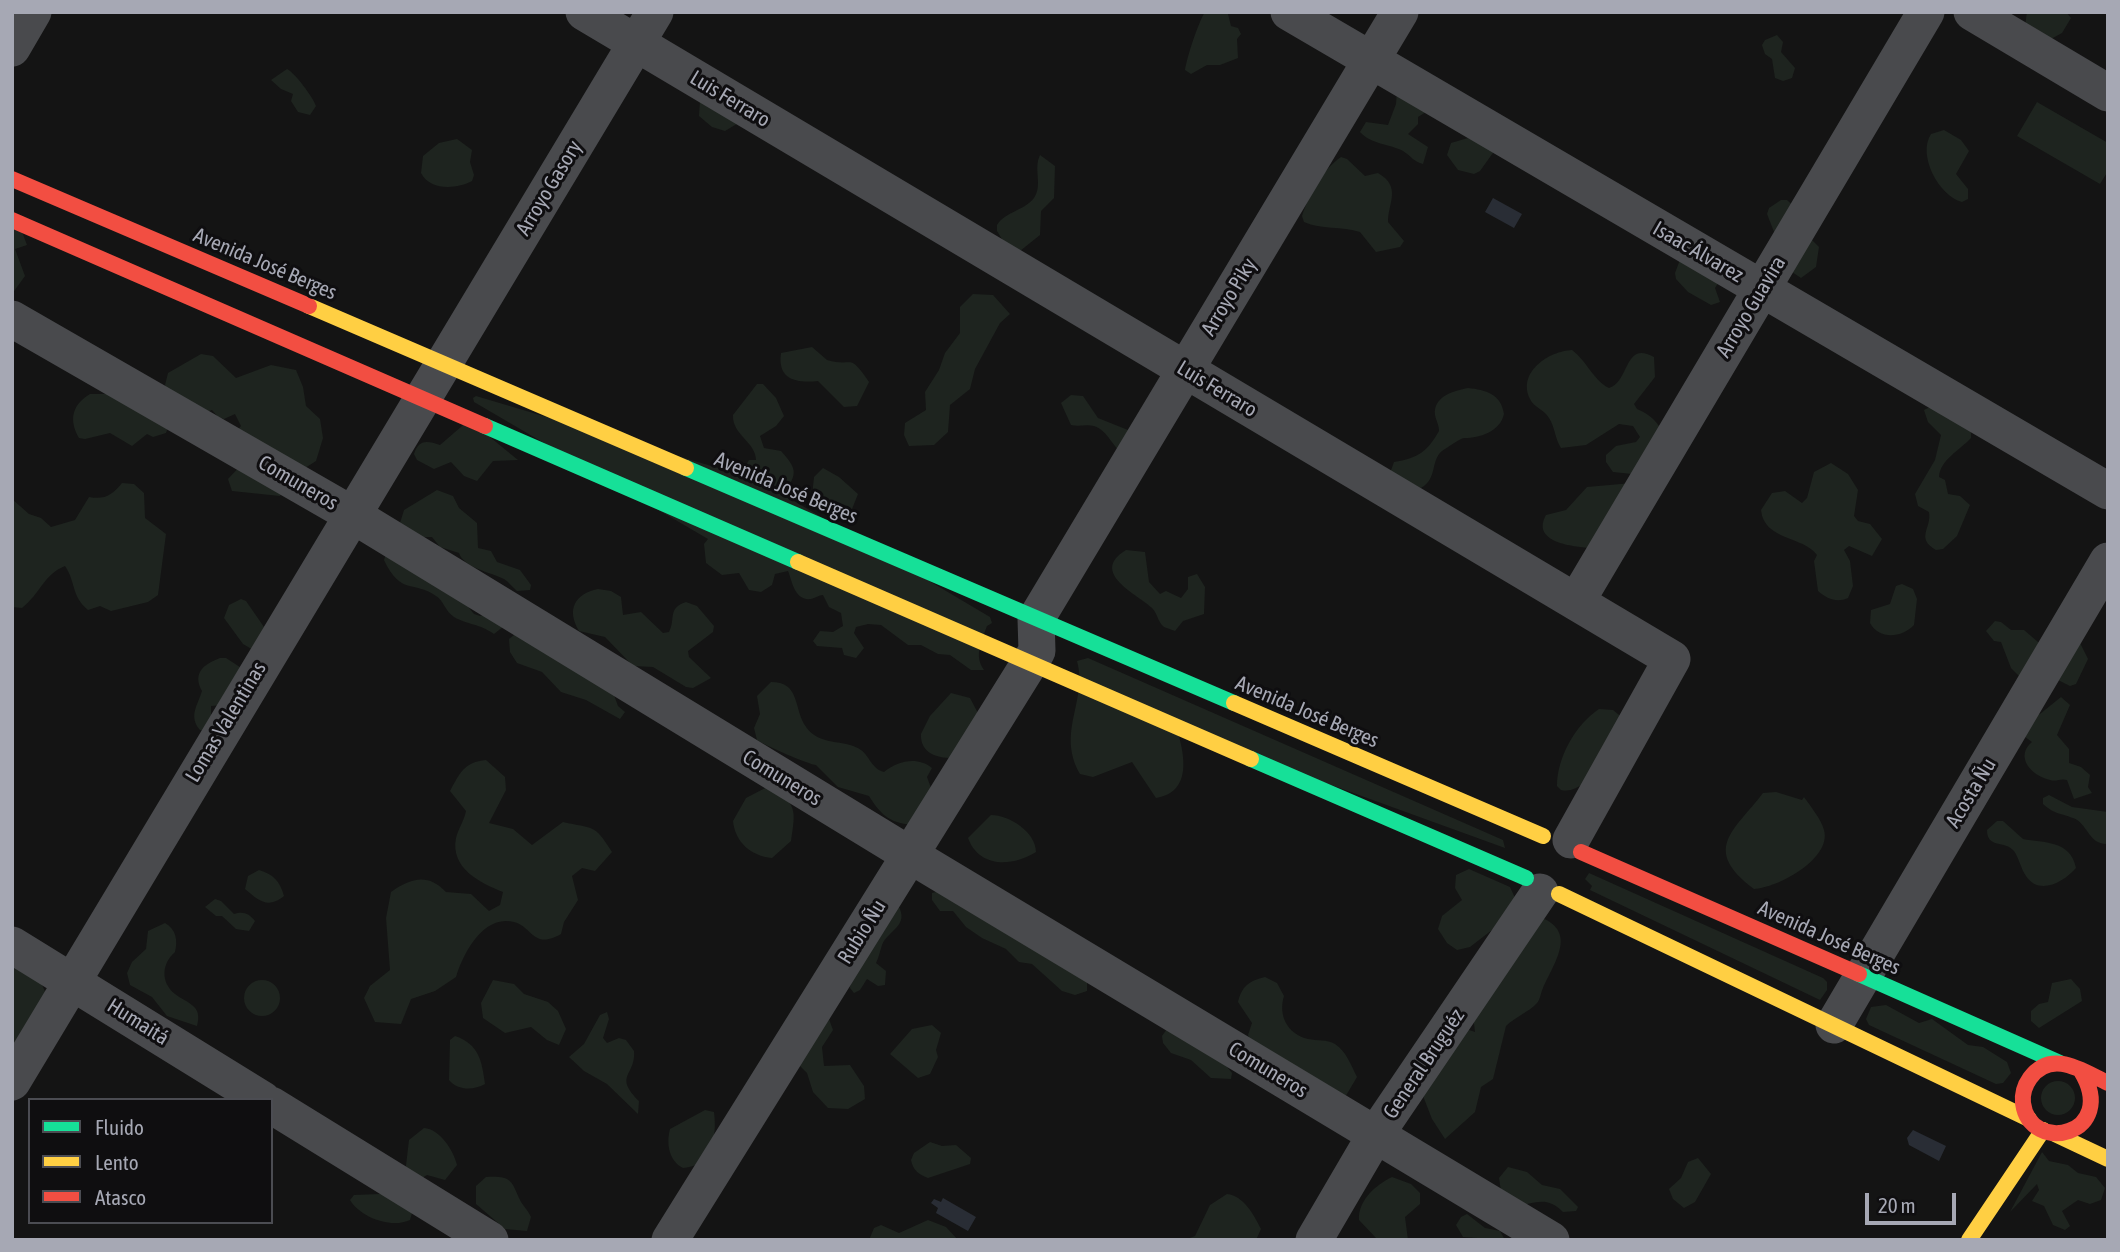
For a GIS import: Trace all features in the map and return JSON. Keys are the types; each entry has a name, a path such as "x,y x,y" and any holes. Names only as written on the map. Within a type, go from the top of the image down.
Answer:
{"main road":[{"name":"Avenida José Berges","path":"12,179 1037,619 1556,868 1834,1026 2108,1159"},
{"name":"Avenida José Berges","path":"12,220 1029,664 1556,868 1863,976 2108,1083"},
{"path":"1529,846 1556,868"},
{"path":"2029,1119 2022,1097 2030,1076 2049,1064 2060,1063"},
{"path":"1969,1240 2049,1132 2077,1129 2091,1113 2093,1089 2081,1071"}],"street":[{"path":"12,48 33,12"},
{"name":"Luis Ferraro","path":"584,12 1672,660 1556,868"},
{"name":"Arroyo Gasory","path":"443,364 655,12"},
{"name":"Isaac Álvarez","path":"1289,12 2108,491"},
{"name":"Arroyo Piky","path":"1037,619 1399,12"},
{"name":"Arroyo Guavira","path":"1577,603 1926,12"},
{"path":"1972,12 2108,93"},
{"name":"Comuneros","path":"12,319 351,514 910,856 1551,1240"},
{"name":"Lomas Valentinas","path":"12,1082 443,364"},
{"name":"Acosta Ñu","path":"1834,1026 2108,561"},
{"name":"Rubio Ñu","path":"670,1240 1037,651 1037,619"},
{"name":"General Bruguéz","path":"1314,1240 1376,1134 1556,868"},
{"name":"Humaitá","path":"12,945 260,1098"},
{"path":"273,1106 490,1240"}],"shaded area":[{"path":"1205,12 1228,14 1231,26 1238,28 1241,34 1237,39 1238,58 1220,65 1207,65 1191,74 1185,70 1186,64"},
{"path":"2027,12 2066,12 2071,18 2062,33 2051,39 2025,26"},
{"path":"1777,35 1783,42 1781,52 1795,68 1792,78 1783,81 1775,78 1772,59 1765,54 1762,45 1765,40"},
{"path":"287,69 308,91 316,106 310,115 298,112 291,101 293,94 281,89 271,80"},
{"path":"1397,91 1426,112 1418,117 1418,124 1408,134 1428,147 1423,164 1403,151 1375,142 1360,132 1366,122 1388,125 1396,104"},
{"path":"700,101 740,122 725,131 712,127 699,116"},
{"path":"2037,102 2108,143 2108,171 2100,184 2017,136"},
{"path":"1944,130 1961,140 1969,151 1956,174 1968,189 1968,199 1962,202 1945,192 1929,163 1927,143 1931,134"},
{"path":"1468,138 1495,150 1480,171 1474,174 1458,170 1447,155 1451,143"},
{"path":"457,139 472,150 472,181 459,186 444,187 425,179 421,173 423,156 439,143"},
{"path":"1040,155 1055,166 1054,198 1041,211 1040,235 1020,251 1008,249 997,231 997,225 1034,198 1038,188 1037,166"},
{"path":"1341,157 1347,159 1365,176 1378,173 1390,184 1392,196 1388,222 1404,241 1400,247 1376,252 1360,232 1304,222 1302,216 1312,192 1322,176"},
{"path":"1493,198 1522,214 1514,228 1485,212"},
{"path":"1781,200 1787,200 1796,208 1805,233 1819,247 1816,267 1801,278 1789,270 1767,214 1769,208"},
{"path":"12,205 27,245 15,249 25,276 12,294"},
{"path":"1681,257 1720,280 1715,288 1720,302 1711,305 1688,292 1676,279 1675,273"},
{"path":"973,294 993,295 1010,314 1000,323 975,369 970,389 950,405 948,432 934,445 909,446 904,435 905,423 926,410 925,392 939,370 945,353 960,333 960,307"},
{"path":"812,347 827,360 850,362 862,372 869,382 857,406 844,407 818,381 796,380 786,375 782,369 781,353"},
{"path":"1572,350 1603,385 1609,388 1621,378 1632,357 1644,353 1654,357 1655,377 1634,404 1637,409 1654,419 1665,436 1632,474 1613,472 1606,462 1606,455 1616,446 1636,442 1640,437 1633,426 1619,424 1586,445 1561,448 1549,418 1530,399 1528,380 1538,365 1554,354"},
{"path":"201,354 213,356 236,378 271,365 296,370 303,387 306,406 320,419 323,438 316,461 305,468 237,431 241,426 235,414 224,419 212,410 200,414 167,398 165,385 168,373"},
{"path":"757,384 763,384 776,398 784,416 776,426 760,436 764,448 781,451 791,464 794,473 784,495 990,617 992,623 987,626 980,649 979,659 984,670 971,670 950,655 938,654 921,645 908,645 881,625 856,627 854,633 864,648 856,658 844,655 842,648 817,646 813,641 820,631 833,632 843,626 841,613 829,607 823,595 811,599 801,597 788,571 775,574 772,585 761,592 749,590 739,573 722,575 706,563 704,544 708,539 474,402 473,398 476,396 745,476 743,470 749,460 756,460 755,454 736,428 733,415"},
{"path":"1468,388 1492,394 1500,402 1504,414 1494,430 1460,439 1440,453 1430,479 1421,488 1390,473 1394,462 1421,453 1435,438 1439,431 1435,415 1437,403 1451,393"},
{"path":"90,394 109,394 168,427 166,433 153,437 147,434 132,446 110,433 79,438 74,425 74,413 80,402"},
{"path":"1071,395 1083,396 1098,418 1128,430 1126,456 1099,428 1091,425 1071,425 1061,403"},
{"path":"1930,407 1971,430 1971,438 1947,460 1939,477 1945,480 1948,494 1960,496 1970,505 1957,536 1943,549 1936,550 1925,537 1929,512 1918,506 1915,494 1935,460 1941,435 1928,422 1924,410"},
{"path":"469,420 518,460 493,461 477,481 464,476 451,462 434,469 417,460 414,454 418,446 427,442 440,445"},
{"path":"243,463 285,488 280,496 232,491 228,479"},
{"path":"1831,463 1848,474 1858,490 1854,516 1858,521 1870,524 1882,539 1872,556 1849,546 1844,550 1850,561 1853,586 1848,598 1840,600 1829,598 1818,591 1814,561 1817,555 1803,544 1769,527 1761,510 1772,493 1785,491 1802,503 1807,498 1814,472"},
{"path":"823,468 839,477 858,494 852,509 828,508 812,496 814,477"},
{"path":"122,483 134,484 144,493 145,518 166,534 158,595 148,602 111,611 100,606 88,610 76,594 65,566 52,574 22,608 12,607 12,499 29,514 41,518 51,527 75,520 89,497 108,496"},
{"path":"1632,483 1588,548 1555,541 1544,531 1546,515 1566,510 1587,487"},
{"path":"437,490 453,496 459,508 477,523 478,548 491,551 497,562 520,570 531,585 530,590 517,591 504,579 466,562 459,553 440,547 432,537 420,537 400,523 404,510"},
{"path":"1126,550 1145,552 1149,582 1160,594 1166,591 1181,598 1188,589 1188,577 1197,574 1205,587 1204,614 1183,621 1175,631 1164,627 1152,608 1128,590 1114,575 1112,567"},
{"path":"386,554 461,598 474,614 480,616 492,612 504,626 494,634 454,617 436,596 396,579 384,560"},
{"path":"1902,584 1913,589 1917,599 1914,625 1903,633 1885,635 1870,623 1871,610 1890,604 1896,586"},
{"path":"590,591 611,591 621,597 623,615 641,612 663,633 669,632 676,607 686,602 697,606 714,626 713,632 688,651 689,657 711,678 693,688 686,687 653,667 633,666 605,637 579,631 573,616 575,604"},
{"path":"241,599 246,601 264,627 255,651 243,644 224,618 229,605"},
{"path":"1995,621 2011,630 2024,630 2038,642 2050,659 2080,643 2088,659 2076,684 2070,686 2058,680 2020,677 2011,668 2001,642 1994,641 1986,631"},
{"path":"519,631 614,695 618,706 625,712 620,719 586,700 561,692 542,672 517,663 510,652 509,639"},
{"path":"220,658 226,658 246,671 224,705 211,706 211,726 206,731 200,730 194,715 202,691 199,674 205,666"},
{"path":"1088,658 1503,840 1505,848 1177,729 1183,771 1181,781 1168,794 1156,798 1132,762 1093,777 1080,774 1073,759 1071,730 1079,690 1077,661"},
{"path":"771,682 787,686 791,691 810,732 824,740 855,746 880,770 884,772 908,761 920,762 932,768 927,777 934,796 916,825 888,818 869,796 838,787 816,765 757,740 754,728 760,714 757,696"},
{"path":"951,693 970,698 979,715 952,758 930,753 921,740 921,734 930,716"},
{"path":"2061,697 2070,705 2057,735 2069,749 2069,763 2081,767 2090,775 2088,787 2092,793 2074,799 2067,780 2043,778 2032,770 2025,760 2025,754 2032,742 2021,734 2034,715 2040,714"},
{"path":"1599,709 1613,710 1624,719 1590,776 1572,790 1561,790 1557,786 1558,775 1569,743 1582,724"},
{"path":"486,760 505,777 506,790 489,823 513,829 532,845 563,822 587,827 601,836 612,852 595,871 582,868 572,876 578,900 564,922 561,934 545,940 539,939 514,922 493,924 469,947 456,977 435,991 411,999 401,1024 375,1022 364,998 370,986 390,970 386,918 391,892 406,883 426,880 446,892 471,894 489,911 500,905 503,892 469,873 462,866 455,849 466,811 450,791 468,766"},
{"path":"769,786 790,803 794,814 791,841 772,858 745,847 734,829 733,821 746,798"},
{"path":"1776,792 1802,800 1804,797 1823,826 1824,841 1820,851 1801,870 1776,883 1754,889 1738,875 1729,862 1726,851 1728,840 1763,793"},
{"path":"2049,795 2072,807 2108,812 2108,844 2092,838 2078,821 2054,812 2043,804 2043,798"},
{"path":"991,815 1006,818 1020,826 1032,838 1036,852 1007,862 988,860 980,855 968,838"},
{"path":"1997,821 2003,821 2023,839 2055,844 2062,848 2073,859 2076,868 2051,885 2031,882 2014,851 1990,840 1987,830"},
{"path":"1469,869 1510,887 1516,900 1514,913 1470,947 1457,950 1447,943 1438,929 1442,916 1462,900 1455,888 1456,875"},
{"path":"259,870 275,879 284,896 268,903 245,889 248,876"},
{"path":"1589,873 1823,978 1827,982 1827,990 1820,1000 1590,890 1592,886 1585,879"},
{"path":"939,891 1087,982 1087,991 1075,995 1062,991 1032,964 1019,962 1006,949 966,927 953,911 940,911 932,900 932,893"},
{"path":"215,899 221,901 234,914 246,913 250,916 255,921 249,931 236,929 222,916 216,916 205,907"},
{"path":"898,905 901,912 900,923 882,945 876,963 886,971 885,985 878,986 867,979 860,990 854,993 850,988 851,975"},
{"path":"1537,916 1557,929 1561,938 1557,957 1538,1002 1506,1026 1493,1079 1481,1087 1475,1112 1445,1139 1432,1119 1418,1083 1451,1024 1475,1032 1472,1006"},
{"path":"165,923 174,932 176,943 175,952 165,967 165,978 175,994 196,1009 197,1026 167,1016 152,997 130,985 127,973 132,962 146,949 148,931"},
{"path":"12,965 39,978 47,996 12,1073"},
{"path":"1265,977 1277,983 1284,996 1283,1017 1295,1033 1308,1039 1332,1042 1345,1054 1357,1077 1344,1099 1253,1048 1248,1035 1252,1023 1238,1002 1247,985"},
{"path":"2071,979 2080,989 2082,1001 2039,1028 2031,1021 2031,1011 2039,1004 2048,1002 2052,983"},
{"path":"262,980 274,986 280,998 274,1010 262,1016 250,1010 244,998 250,986"},
{"path":"493,980 514,984 524,994 548,1002 558,1011 566,1029 559,1045 547,1040 531,1027 505,1033 483,1018 481,1003"},
{"path":"1886,1005 1919,1023 1932,1019 1968,1045 1983,1047 2007,1062 2011,1073 2003,1083 1996,1084 1869,1025 1866,1019 1871,1007"},
{"path":"607,1012 609,1019 603,1038 607,1043 619,1038 626,1040 634,1051 627,1080 631,1092 639,1101 638,1114 607,1084 584,1071 569,1057 584,1044 600,1015"},
{"path":"829,1019 833,1030 822,1047 824,1066 850,1065 864,1086 865,1099 848,1109 828,1108 813,1092 807,1073 797,1063"},
{"path":"932,1025 941,1033 936,1050 938,1057 930,1074 918,1078 890,1054 912,1029"},
{"path":"1169,1026 1220,1058 1232,1073 1231,1079 1211,1078 1191,1060 1171,1053 1163,1043 1162,1036"},
{"path":"455,1036 463,1039 478,1054 485,1084 466,1088 456,1086 449,1080 450,1040"},
{"path":"2058,1081 2070,1086 2075,1098 2070,1110 2058,1115 2046,1110 2041,1098 2046,1086"},
{"path":"705,1110 714,1112 715,1131 711,1148 701,1162 683,1168 674,1161 670,1152 670,1129"},
{"path":"424,1128 435,1132 445,1142 457,1165 445,1180 427,1175 422,1178 410,1220 385,1222 361,1212 350,1200 354,1195 380,1194 405,1174 409,1140"},
{"path":"1913,1130 1946,1146 1939,1161 1909,1145 1907,1138"},
{"path":"930,1142 942,1146 956,1145 971,1158 970,1164 928,1178 921,1175 911,1160 914,1153"},
{"path":"2042,1152 2049,1161 2068,1165 2078,1173 2096,1177 2105,1188 2101,1200 2090,1204 2078,1200 2062,1211 2070,1226 2065,1230 2053,1225 2044,1206 2032,1201 2039,1190 2037,1184 2010,1212"},
{"path":"1698,1158 1711,1174 1695,1202 1684,1208 1673,1199 1669,1189 1681,1178 1688,1162"},
{"path":"1508,1167 1527,1172 1542,1185 1560,1189 1578,1207 1576,1211 1563,1212 1546,1202 1514,1206 1501,1191 1499,1178"},
{"path":"486,1177 505,1178 511,1183 531,1217 527,1231 505,1229 476,1204 476,1186"},
{"path":"1392,1177 1411,1184 1420,1193 1420,1204 1405,1217 1408,1240 1376,1238 1359,1220 1361,1206 1369,1194"},
{"path":"1227,1194 1238,1198 1252,1212 1261,1229 1256,1240 1184,1240 1195,1236 1210,1205"},
{"path":"943,1198 976,1217 968,1231 936,1213 938,1208 931,1203 934,1199 941,1202"},
{"path":"1467,1214 1485,1228 1500,1231 1505,1240 1463,1237 1456,1225 1461,1217"},
{"path":"928,1220 946,1227 958,1240 869,1240 874,1228 881,1225 899,1233"}],"traffic: fast":[{"path":"485,426 798,562"},
{"path":"686,468 1234,703"},
{"path":"1251,759 1526,878"},
{"path":"1859,974 2060,1063"}],"traffic: slow":[{"path":"309,306 686,468"},
{"path":"798,562 1251,759"},
{"path":"1234,703 1543,836"},
{"path":"1559,894 2029,1119"},
{"path":"1969,1240 2043,1130"},
{"path":"2055,1134 2108,1159"}],"traffic: jam":[{"path":"12,179 309,306"},
{"path":"12,220 485,426"},
{"path":"1581,852 1859,974"},
{"path":"2081,1071 2090,1093 2089,1110 2082,1123 2069,1131 2055,1133 2040,1129 2029,1119 2023,1103 2027,1084 2039,1069 2058,1063 2068,1065 2108,1083"}]}
